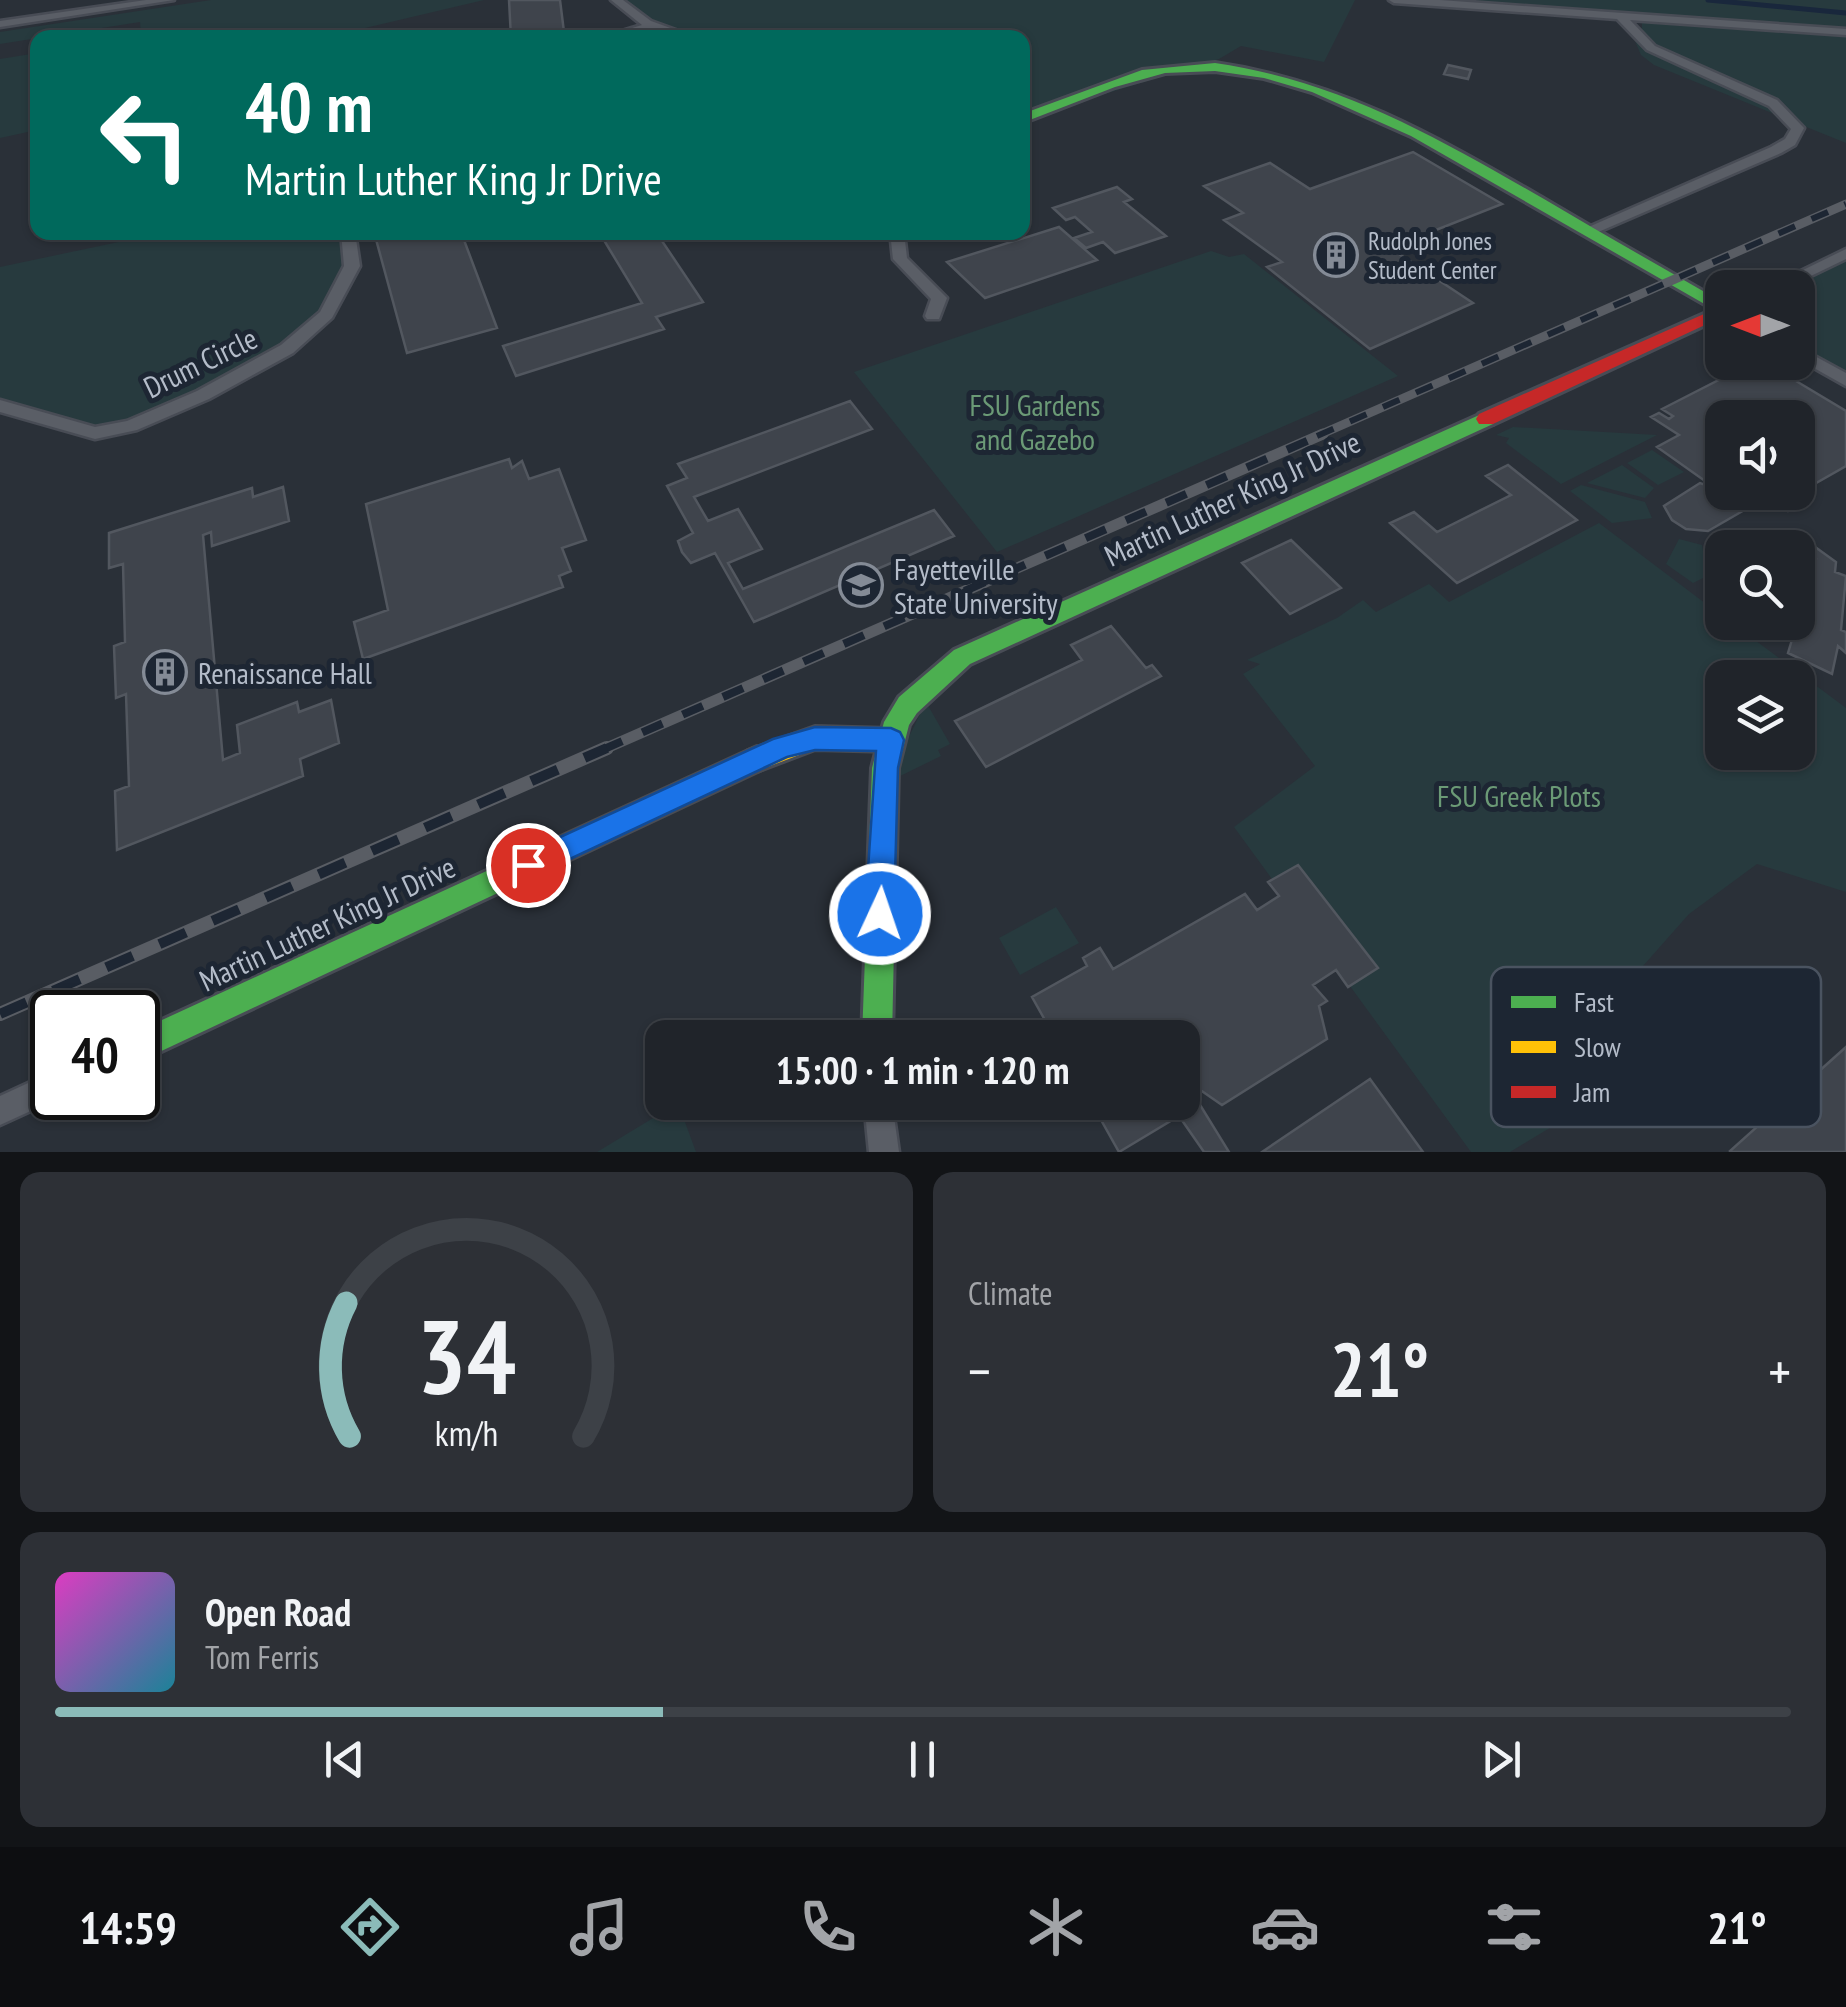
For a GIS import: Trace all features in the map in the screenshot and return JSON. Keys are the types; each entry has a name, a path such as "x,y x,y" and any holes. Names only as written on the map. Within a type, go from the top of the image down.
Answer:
{"street":[{"path":"0,24 170,0"},
{"path":"616,0 653,25 669,30"},
{"path":"1394,0 1846,32"},
{"path":"1589,232 1776,150 1790,142 1798,128 1773,103 1651,48 1622,18"},
{"path":"634,30 653,25"},
{"name":"Martin Luther King Jr Drive","path":"1030,116 1140,73 1188,67 1260,76 1329,95 1407,126 1705,300"},
{"name":"Drum Circle","path":"0,406 95,434 131,426 204,395 288,349 326,315 352,266 349,240"},
{"path":"898,240 900,259 938,298 933,316"},
{"path":"1811,270 1846,253"},
{"name":"Martin Luther King Jr Drive","path":"160,1037 782,747 815,738 891,740 897,722 916,695 962,656 1705,318"},
{"path":"1815,362 1846,380"},
{"path":"877,1020 884,768 891,740"},
{"path":"0,1111 30,1097"},
{"path":"880,1120 884,1152"}],"green space":[{"path":"211,0 484,0 357,30 141,30 140,22 89,30 30,30 30,39 0,44 0,32"},
{"path":"617,0 1355,0 1324,62 1241,46 1219,59 1030,117 1030,30 672,30 647,23"},
{"path":"1465,0 1846,0 1846,28"},
{"path":"1642,18 1846,33 1846,143 1654,65 1641,55 1635,41 1642,34"},
{"path":"30,54 30,132 0,138 0,59"},
{"path":"128,240 349,240 352,266 309,331 203,395 95,433 0,407 0,267"},
{"name":"FSU Gardens and Gazebo","path":"1211,251 1229,257 1244,254 1398,376 997,552 854,372"},
{"path":"1846,257 1846,374 1815,357 1815,272"},
{"path":"1513,427 1657,435 1561,484 1506,443 1509,438 1496,435"},
{"path":"1652,450 1684,472 1658,485 1627,463"},
{"path":"1622,465 1654,488 1645,498 1587,483"},
{"path":"1581,485 1645,502 1652,518 1612,523 1570,491"},
{"name":"FSU Greek Plots","path":"1599,523 1705,603 1705,640 1755,640 1782,660 1705,660 1705,770 1815,770 1815,685 1846,708 1846,892 1757,864 1689,914 1642,967 1491,967 1491,1127 1551,1127 1510,1152 1471,1152 1234,827 1315,766 1243,674 1260,664 1247,660 1337,618 1363,600 1376,612 1429,584 1449,602"},
{"path":"1679,539 1702,545 1705,577 1693,583 1666,564"},
{"path":"926,702 950,744 938,750 941,756 896,778 898,759"},
{"path":"1056,907 1079,943 1020,975 999,938"},
{"path":"650,1120 684,1120 696,1152 597,1152"}],"building":[{"path":"509,0 560,0 564,30 511,30"},
{"path":"1448,65 1471,70 1468,79 1444,74"},
{"name":"Rudolph Jones Student Center","path":"1413,152 1502,204 1390,248 1473,303 1370,349 1267,267 1282,262 1224,220 1243,213 1204,186 1270,163 1310,189"},
{"path":"1117,187 1132,199 1124,202 1166,236 1115,253 1103,242 1086,248 1074,238 1092,232 1075,217 1066,220 1053,208"},
{"path":"1059,227 1097,260 985,298 947,262 1017,240 1030,240 1030,236"},
{"path":"376,240 464,240 497,328 407,353"},
{"path":"604,240 661,240 703,302 656,317 664,329 516,376 503,346 642,303"},
{"path":"1719,380 1794,380 1846,411 1846,466 1815,484 1815,400 1705,400 1705,481 1657,447 1679,435 1651,417 1659,413 1669,419 1673,416 1662,409"},
{"path":"850,401 872,429 694,497 708,521 738,509 762,549 728,563 743,589 934,510 954,536 754,622 715,553 691,563 682,552 678,541 693,533 667,486 687,478 678,464"},
{"path":"509,459 512,468 522,461 529,479 559,469 586,540 562,548 571,571 559,576 563,587 363,659 354,622 388,610 366,504"},
{"path":"1508,465 1577,520 1457,583 1390,523 1414,512 1437,532 1511,495 1486,476"},
{"path":"1700,483 1705,485 1705,510 1741,512 1705,531 1686,529 1672,520 1664,506"},
{"name":"Renaissance Hall","path":"283,487 289,521 212,546 211,532 203,535 223,760 240,753 237,725 297,702 299,712 331,700 339,743 300,759 303,776 117,850 115,791 129,786 126,694 116,698 114,646 125,642 123,564 109,568 109,533 252,488 253,497"},
{"path":"1291,540 1341,588 1290,614 1242,563"},
{"path":"1815,547 1836,562 1835,572 1846,576 1841,630 1846,632 1846,653 1838,646 1832,674 1815,666 1815,660 1803,660 1788,653 1792,640 1815,640"},
{"path":"1111,626 1146,668 1152,665 1161,676 986,767 955,721 1082,660 1071,645"},
{"path":"1298,865 1378,968 1348,987 1336,970 1313,985 1327,1001 1319,1006 1327,1039 1222,1105 1200,1090 1200,1020 1045,1020 1032,997 1087,966 1083,958 1100,948 1113,969 1245,894 1257,910 1279,896 1268,882"},
{"path":"1846,1047 1846,1152 1730,1151 1757,1127 1821,1127 1821,1069"},
{"path":"1370,1079 1423,1152 1262,1152"},
{"path":"1200,1105 1229,1152 1204,1152 1182,1120 1200,1120"},
{"path":"1101,1120 1172,1120 1119,1152"}],"waterway":[{"path":"1708,0 1846,13"}],"railway":[{"path":"1317,436 1846,204"},
{"path":"602,750 1323,434"},
{"path":"0,1014 607,748"}],"traffic: fast":[{"path":"1030,116 1110,84 1165,69 1215,67 1266,74 1367,109 1416,133 1705,299"},
{"path":"878,1020 885,768 897,722 908,705 962,657 1486,419"},
{"path":"160,1037 757,759"}],"traffic: slow":[{"path":"757,759 815,738 891,740"}],"traffic: jam":[{"path":"1486,419 1705,319"}],"place":[{"name":"Rudolph Jones Student Center","path":"1336,255"},
{"name":"Fayetteville State University","path":"861,585"},
{"name":"Renaissance Hall","path":"165,672"}],"route":[{"path":"528,865 782,747 815,738 891,740 884,768 880,914"}]}
